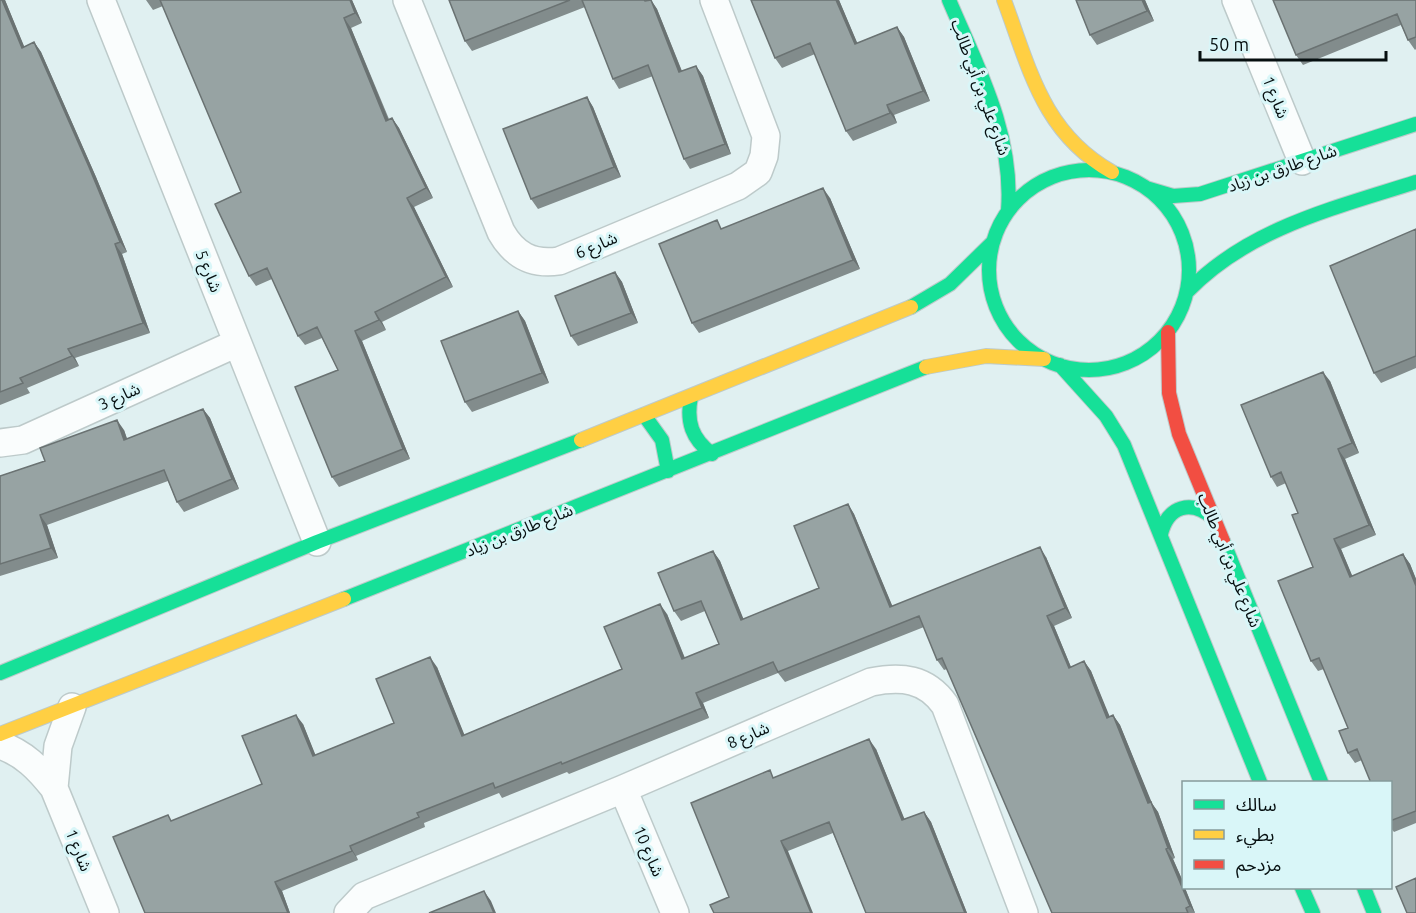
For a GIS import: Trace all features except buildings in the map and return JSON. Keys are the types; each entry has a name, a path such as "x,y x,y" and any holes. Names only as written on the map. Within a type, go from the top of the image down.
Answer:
{"main road":[{"name":"شارع علي بن أبي طالب","path":"949,0 991,104 1008,156 1011,190 1008,211"},
{"path":"1004,0 1036,94 1054,121 1083,156 1146,188 1170,211 1182,233 1189,258 1188,291 1180,312 1168,332 1146,352 1119,365 1089,370 1060,365 1044,359 1016,339 998,310 989,276 993,242 1008,211 1020,198 1048,179 1082,170 1116,174"},
{"path":"991,104 1001,109 1013,109"},
{"name":"شارع طارق بن زياد","path":"1146,188 1173,196 1193,196 1416,124"},
{"path":"1188,291 1209,267 1250,241 1416,182"},
{"path":"0,673 317,542 691,397 914,306 950,284 993,242"},
{"name":"شارع علي بن أبي طالب","path":"1168,332 1167,367 1173,415 1320,781"},
{"name":"شارع طارق بن زياد","path":"0,734 936,364 999,355 1044,359"},
{"path":"1060,365 1095,402 1115,430 1161,534 1259,781"},
{"path":"691,397 688,424 701,447 712,454"},
{"path":"644,415 661,434 668,458 668,471"},
{"path":"1161,534 1166,517 1180,506 1198,507 1213,518"},
{"path":"1302,889 1312,913"},
{"path":"1364,889 1374,913"}],"street":[{"name":"شارع 5","path":"100,0 317,542"},
{"name":"شارع 6","path":"407,0 501,232 517,253 547,262 559,261 738,186 758,172 764,156 764,126 714,0"},
{"name":"شارع 1","path":"1236,0 1302,161"},
{"name":"شارع 3","path":"0,443 23,440 237,343"},
{"name":"شارع 8","path":"348,913 364,896 871,682 896,678 917,681 937,693 945,705 1024,913"},
{"name":"شارع 1","path":"54,788 58,746 72,707"},
{"name":"شارع 1","path":"0,746 23,756 40,770 54,788 105,913"},
{"name":"شارع 10","path":"622,789 675,913"}],"traffic: fast":[{"path":"949,0 992,102 1000,129 1008,183 1008,211"},
{"path":"1146,188 1173,196 1200,194 1416,124"},
{"path":"1089,170 1118,174 1136,182 1160,199 1177,223 1185,241 1189,270 1185,299 1177,317 1160,341 1136,358 1118,366 1089,370 1060,366 1042,358 1018,341 1001,317 993,299 989,270 993,241 1001,223 1018,199 1042,182 1060,174 1089,170"},
{"path":"1188,291 1212,269 1238,251 1266,236 1324,211 1416,182"},
{"path":"911,307 950,284 993,242"},
{"path":"1060,365 1106,416 1124,445 1260,781"},
{"path":"344,599 926,367"},
{"path":"691,397 689,414 692,429 695,436 712,454"},
{"path":"644,415 662,440 668,471"},
{"path":"0,673 317,542 581,440"},
{"path":"1161,534 1169,517 1181,508 1197,509 1213,518"},
{"path":"1223,541 1321,781"},
{"path":"1302,889 1313,913"},
{"path":"1364,889 1374,913"}],"traffic: slow":[{"path":"1004,0 1031,75 1054,119 1070,139 1112,172"},
{"path":"581,440 911,307"},
{"path":"926,367 986,356 1044,359"},
{"path":"0,734 344,599"}],"traffic: jam":[{"path":"1168,332 1169,393 1179,434 1223,541"}]}
